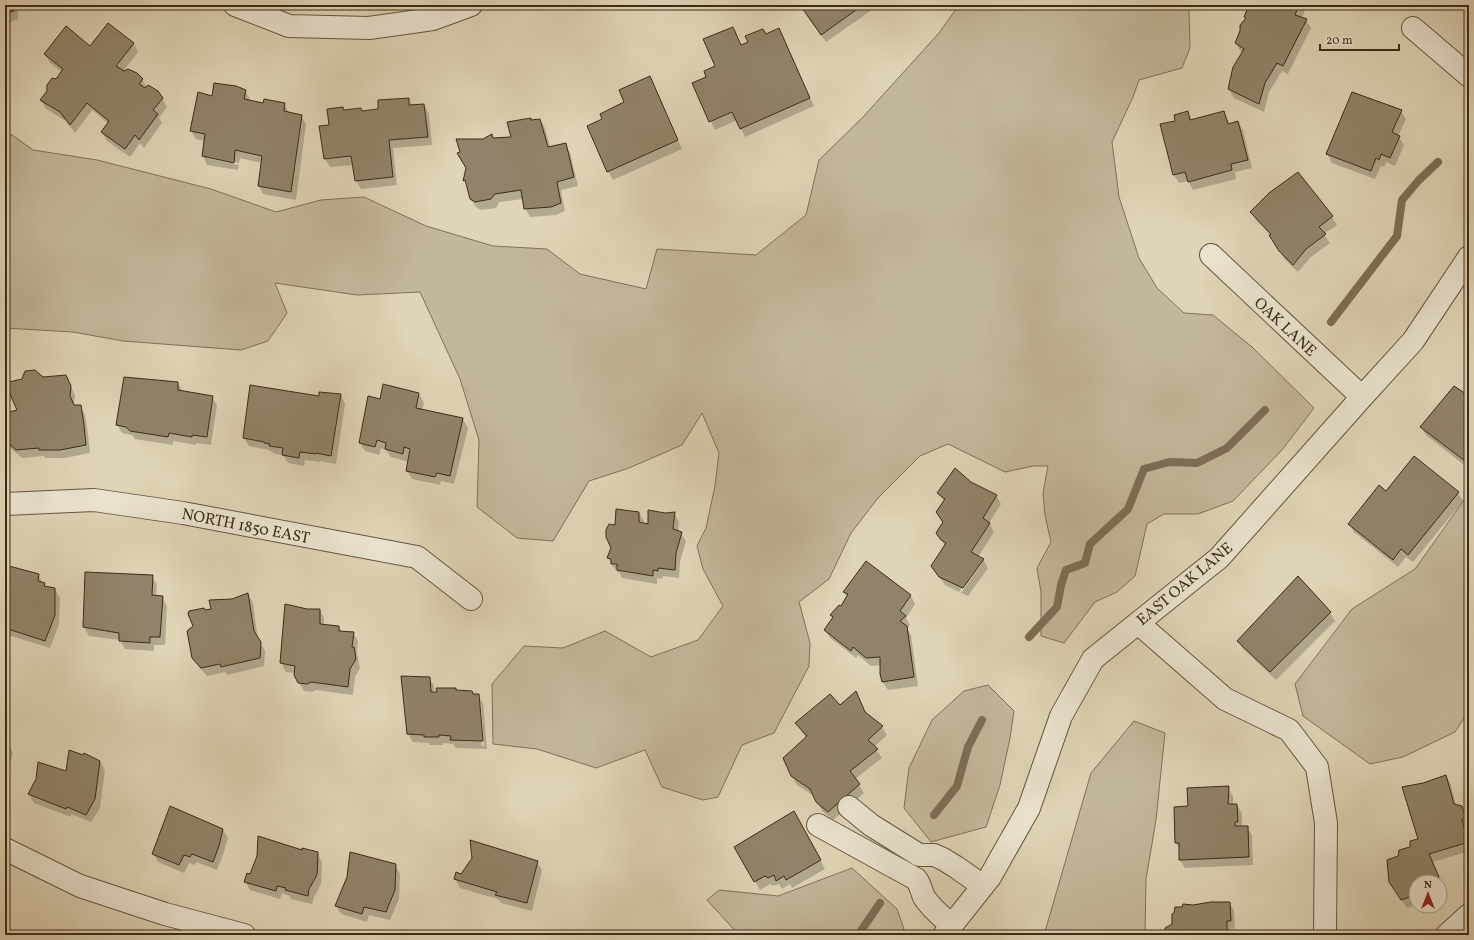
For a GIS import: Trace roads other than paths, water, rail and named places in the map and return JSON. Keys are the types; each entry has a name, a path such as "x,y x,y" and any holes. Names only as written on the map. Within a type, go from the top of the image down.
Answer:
{"street":[{"path":"235,5 289,26 369,28 433,19 471,5"},
{"path":"1413,28 1469,76"},
{"name":"OAK LANE","path":"1211,255 1362,397"},
{"name":"EAST OAK LANE","path":"948,930 990,877 1029,808 1061,716 1093,659 1219,558 1413,341 1469,257"},
{"name":"NORTH 1850 EAST","path":"5,504 94,500 183,513 417,557 471,599"},
{"path":"1138,623 1225,699 1289,730 1317,767 1326,823 1325,935"},
{"path":"849,807 871,825 919,855 934,855 943,859 983,886"},
{"path":"818,826 916,879 920,885 923,896 948,930"},
{"path":"5,849 80,886 165,914 244,935"},
{"path":"1447,935 1469,915"}],"waterway":[{"path":"1331,322 1397,236 1402,200 1419,180 1438,162"},
{"path":"1029,637 1057,607 1061,585 1066,570 1085,563 1090,544 1128,509 1144,469 1169,462 1197,463 1227,448 1265,410"},
{"path":"934,815 957,786 968,747 982,720"},
{"path":"858,935 880,903"}]}
